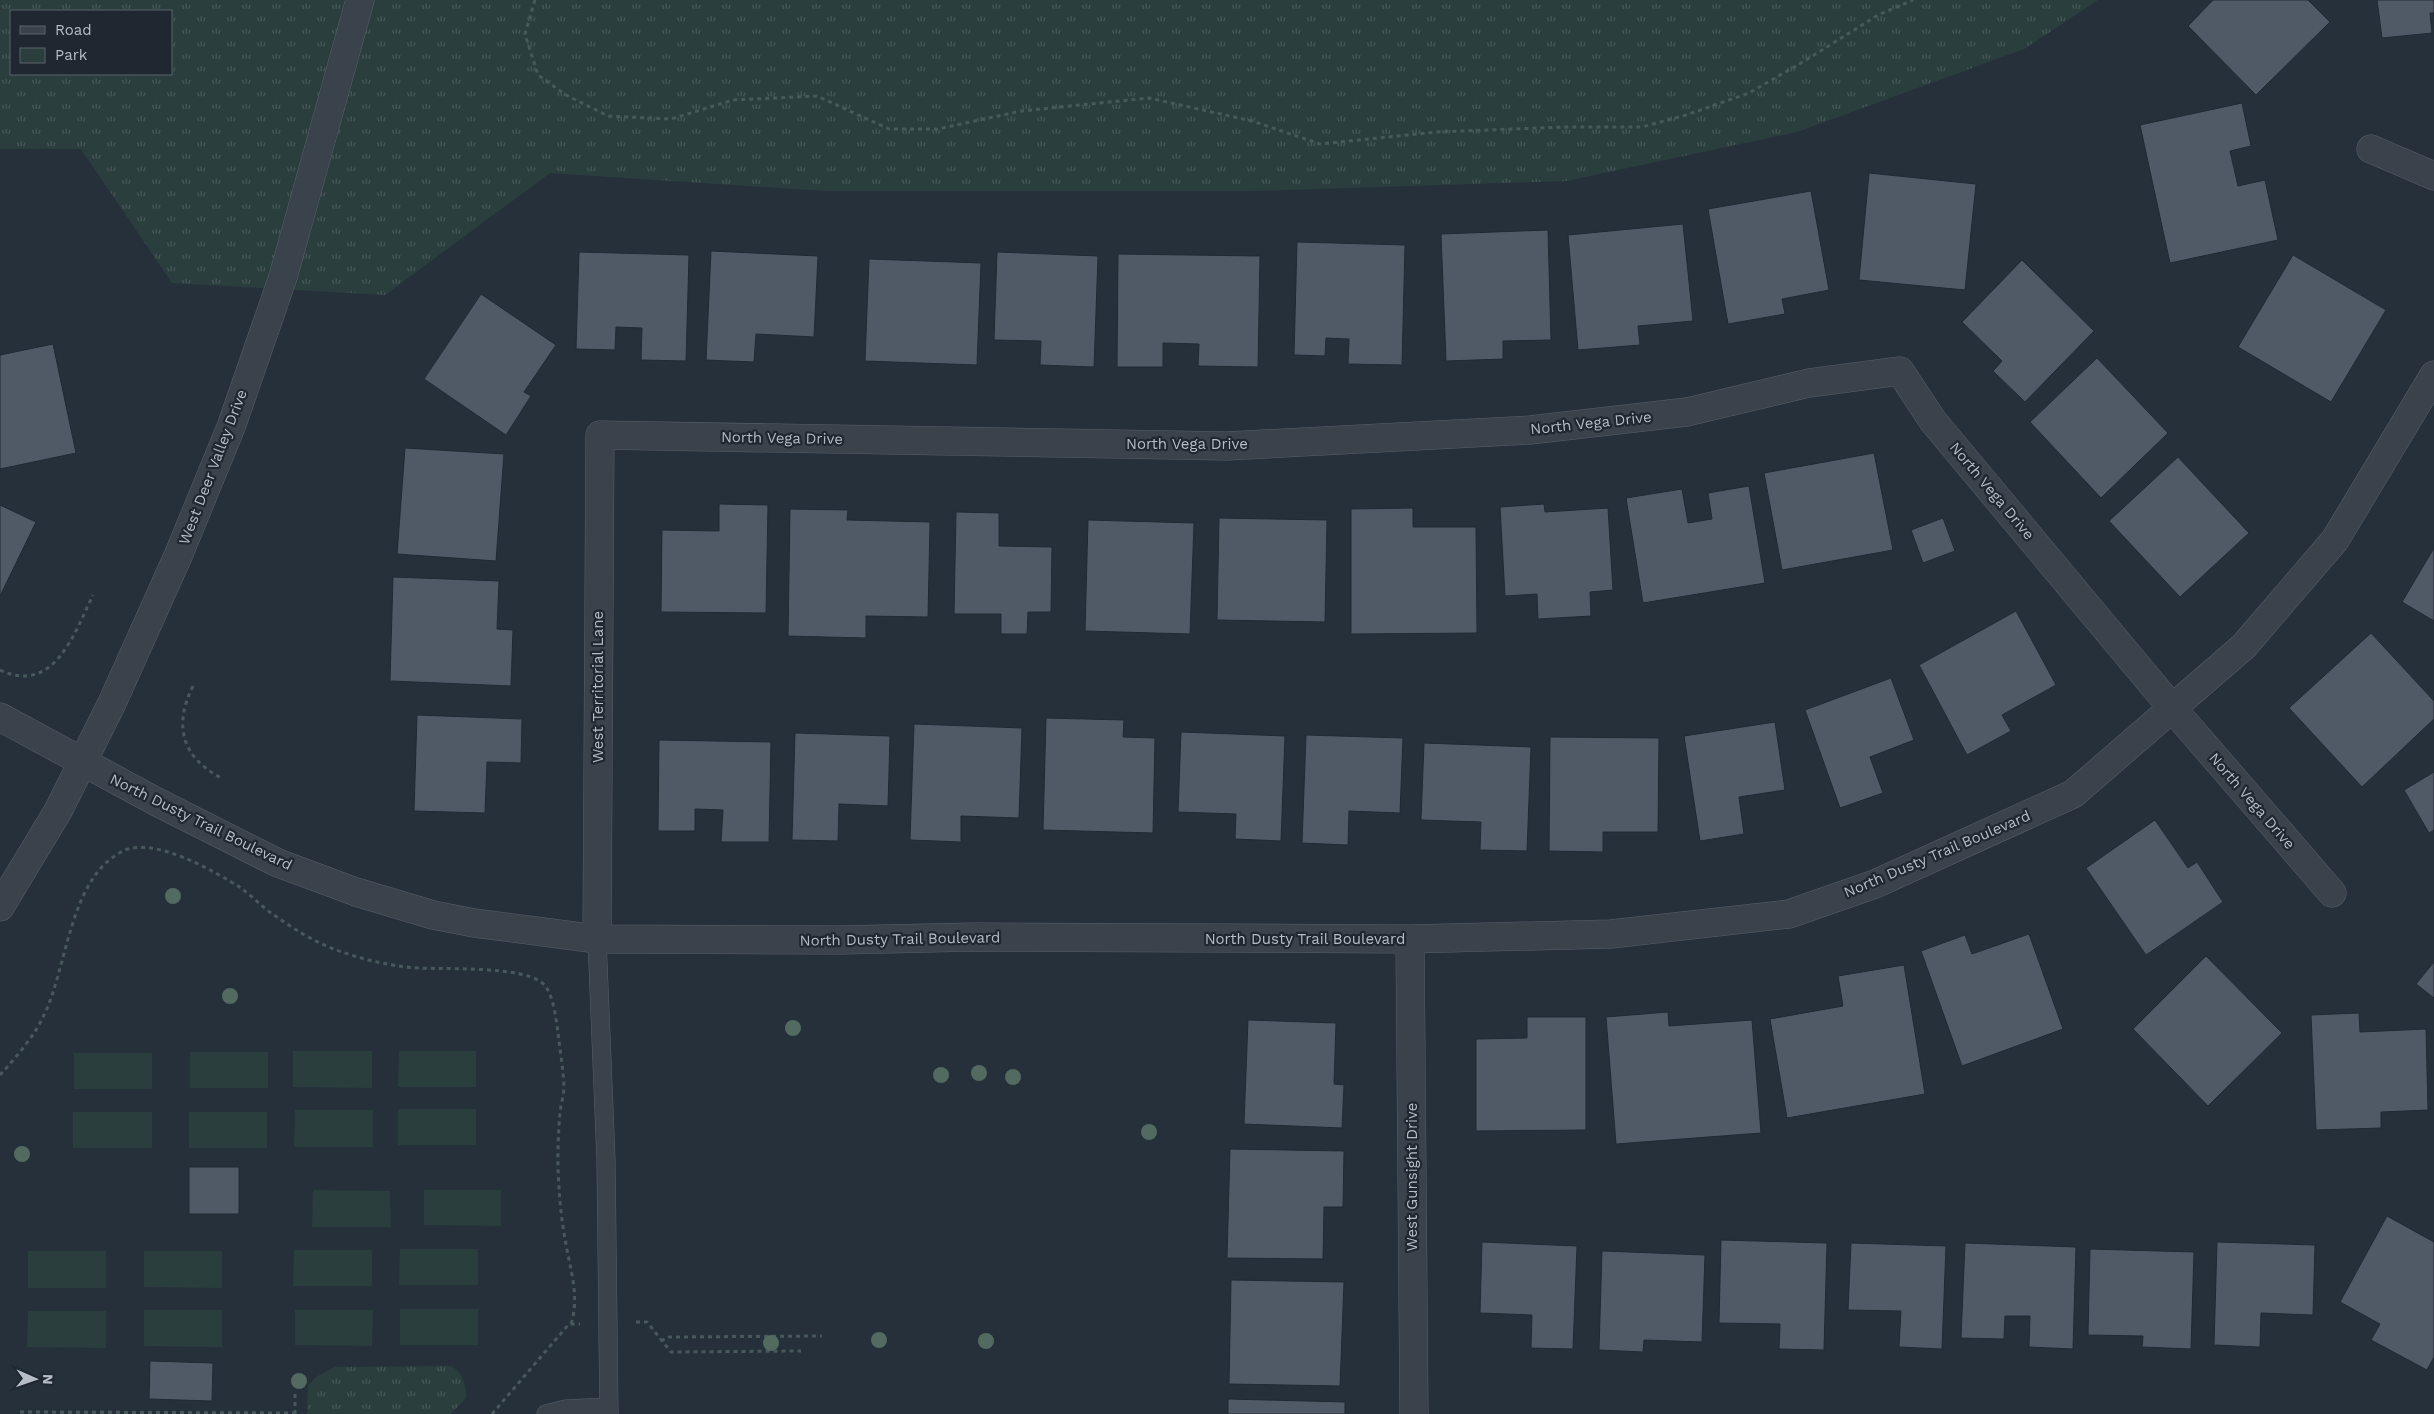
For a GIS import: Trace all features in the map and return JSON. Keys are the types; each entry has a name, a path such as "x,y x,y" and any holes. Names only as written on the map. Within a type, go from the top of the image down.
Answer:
{"street":[{"name":"West Deer Valley Drive","path":"0,907 58,811 112,703 178,556 231,426 283,278 360,0"},
{"path":"2371,150 2434,176"},
{"name":"North Vega Drive","path":"600,435 1227,446 1530,430 1687,412 1809,383 1900,371 1933,421 2173,709 2332,893"},
{"name":"North Dusty Trail Boulevard","path":"0,717 82,762 278,863 356,892 433,915 474,923 597,939 840,940 974,937 1410,939 1611,934 1790,914 1875,884 2073,794 2244,646 2335,540 2434,375"},
{"name":"West Territorial Lane","path":"597,939 600,435"},
{"name":"West Gunsight Drive","path":"1410,939 1414,1414"}],"lane":[{"path":"546,1414 566,1409 609,1410 606,1160 597,939"}],"path":[{"path":"535,0 525,34 538,75 566,95 608,116 672,120 733,100 817,96 888,129 938,129 1021,111 1149,98 1252,121 1320,144 1437,132 1564,127 1642,127 1686,115 1749,93 1878,15 1913,0"},
{"path":"0,670 18,675 34,674 55,664 71,640 93,596"},
{"path":"193,686 186,699 182,721 185,739 197,762 221,778"},
{"path":"0,1075 29,1040 44,1016 83,895 102,866 126,849 142,847 165,850 182,856 242,889 290,926 333,949 354,956 381,964 409,968 481,969 530,976 538,979 548,994 557,1024 564,1088 559,1125 559,1178 562,1220 573,1271 574,1313 571,1324"},
{"path":"661,1341 669,1337 822,1336"},
{"path":"20,1412 295,1413 296,1393"}],"green space":[{"path":"0,0 2098,0 2024,49 1797,132 1566,181 1252,191 826,191 550,173 385,295 172,283 81,149 0,149"},
{"path":"293,1051 372,1051 372,1088 293,1087"},
{"path":"399,1051 476,1051 476,1087 398,1087"},
{"path":"190,1052 268,1052 268,1088 190,1088"},
{"path":"74,1053 152,1053 152,1089 74,1089"},
{"path":"398,1109 476,1109 476,1145 398,1145"},
{"path":"295,1110 373,1110 373,1147 294,1147"},
{"path":"73,1112 152,1112 152,1148 73,1148"},
{"path":"189,1112 267,1112 267,1148 189,1148"},
{"path":"313,1190 390,1191 391,1227 312,1227"},
{"path":"424,1190 501,1190 501,1226 424,1225"},
{"path":"400,1249 478,1249 478,1285 399,1285"},
{"path":"294,1250 372,1250 372,1286 293,1286"},
{"path":"28,1251 106,1251 106,1288 28,1288"},
{"path":"144,1251 222,1251 222,1288 144,1287"},
{"path":"400,1309 478,1309 478,1345 400,1345"},
{"path":"144,1310 222,1310 222,1347 144,1346"},
{"path":"295,1310 373,1310 372,1346 295,1345"},
{"path":"28,1311 106,1311 106,1348 27,1347"},
{"path":"451,1366 463,1379 466,1398 451,1414 307,1414 308,1386 316,1377 335,1367"}],"building":[{"path":"2213,0 2308,0 2330,22 2256,95 2188,26"},
{"path":"2377,0 2434,0 2434,13 2430,13 2432,33 2382,38"},
{"path":"2242,103 2251,146 2230,151 2238,186 2265,180 2278,240 2170,263 2140,125"},
{"path":"1869,173 1976,184 1965,290 1859,280"},
{"path":"1811,191 1829,290 1782,299 1785,314 1728,324 1708,209"},
{"path":"1683,224 1693,321 1638,326 1640,345 1578,350 1568,235"},
{"path":"1548,230 1551,340 1503,341 1503,359 1446,361 1441,234"},
{"path":"1297,242 1405,245 1402,365 1348,364 1349,339 1326,338 1325,356 1294,355"},
{"path":"711,251 818,256 814,337 756,334 754,362 706,360"},
{"path":"579,252 689,255 686,361 641,360 642,328 616,327 615,350 576,349"},
{"path":"997,252 1098,256 1094,367 1040,365 1041,341 994,340"},
{"path":"1118,254 1260,256 1258,367 1198,366 1199,344 1163,343 1163,367 1117,367"},
{"path":"2293,255 2386,310 2331,402 2238,347"},
{"path":"869,259 981,263 977,365 865,361"},
{"path":"2022,260 2094,331 2025,402 1993,371 2002,361 1962,322"},
{"path":"481,294 556,345 524,392 531,396 506,435 424,379"},
{"path":"53,344 76,453 0,469 0,355"},
{"path":"2097,358 2168,433 2101,498 2030,422"},
{"path":"405,448 504,454 496,561 397,554"},
{"path":"1874,453 1893,550 1782,570 1764,473"},
{"path":"2178,457 2249,533 2180,597 2109,521"},
{"path":"1749,486 1765,583 1643,603 1626,498 1682,489 1688,523 1712,519 1708,493"},
{"path":"719,504 768,505 766,613 661,612 662,530 719,531"},
{"path":"1544,504 1545,512 1608,508 1613,590 1590,592 1591,616 1538,619 1537,594 1505,596 1500,507"},
{"path":"0,505 36,522 0,596"},
{"path":"1413,508 1413,527 1476,527 1477,633 1351,634 1351,509"},
{"path":"790,509 848,510 847,520 930,522 928,617 866,616 866,638 788,636"},
{"path":"956,512 999,513 999,546 1052,547 1051,612 1028,612 1027,634 1001,634 1001,614 954,614"},
{"path":"1219,518 1327,520 1325,622 1217,620"},
{"path":"1943,518 1955,551 1923,563 1911,530"},
{"path":"1088,520 1194,523 1190,634 1085,631"},
{"path":"2434,548 2434,621 2402,602"},
{"path":"393,577 499,581 497,629 513,630 511,686 390,681"},
{"path":"2016,611 2056,685 2002,715 2011,731 1967,755 1919,665"},
{"path":"2371,633 2434,701 2434,719 2362,787 2289,708"},
{"path":"1891,678 1914,740 1870,757 1883,793 1840,808 1805,710"},
{"path":"417,715 522,719 521,763 487,762 485,813 414,811"},
{"path":"1046,718 1124,720 1123,737 1155,738 1153,833 1043,830"},
{"path":"1775,722 1785,790 1739,797 1744,834 1700,841 1684,736"},
{"path":"914,724 1022,728 1019,818 961,816 961,842 910,840"},
{"path":"1181,732 1285,736 1281,841 1235,839 1236,814 1178,812"},
{"path":"795,733 890,736 888,806 839,804 838,841 792,840"},
{"path":"1306,735 1403,738 1400,813 1349,811 1348,845 1302,843"},
{"path":"1550,737 1659,738 1658,832 1603,832 1603,852 1549,851"},
{"path":"659,740 771,742 769,842 721,842 723,810 695,809 695,831 658,831"},
{"path":"1424,743 1531,747 1527,851 1480,850 1481,822 1421,820"},
{"path":"2434,772 2434,830 2429,833 2404,790"},
{"path":"2155,820 2188,868 2197,862 2223,902 2146,955 2086,868"},
{"path":"2029,934 2063,1029 1962,1066 1921,951 1965,935 1972,954"},
{"path":"2206,956 2282,1033 2208,1106 2133,1029"},
{"path":"2434,962 2434,998 2416,984"},
{"path":"1904,965 1925,1094 1787,1118 1770,1019 1843,1006 1838,976"},
{"path":"1668,1012 1669,1026 1752,1020 1761,1133 1616,1144 1606,1017"},
{"path":"2359,1013 2360,1032 2426,1029 2428,1110 2381,1112 2381,1128 2316,1130 2311,1015"},
{"path":"1527,1017 1586,1017 1586,1130 1476,1131 1476,1039 1527,1038"},
{"path":"1248,1020 1336,1023 1334,1084 1344,1085 1342,1128 1244,1124"},
{"path":"1230,1149 1344,1151 1343,1207 1324,1207 1323,1259 1227,1258"},
{"path":"189,1167 239,1167 239,1214 189,1214"},
{"path":"2387,1216 2434,1242 2434,1357 2427,1370 2371,1340 2380,1324 2340,1302"},
{"path":"1721,1240 1827,1243 1824,1350 1779,1349 1780,1324 1719,1323"},
{"path":"1482,1242 1577,1246 1573,1349 1531,1348 1532,1315 1480,1313"},
{"path":"2217,1242 2315,1245 2313,1315 2261,1313 2260,1347 2214,1345"},
{"path":"1851,1243 1946,1246 1942,1349 1899,1347 1901,1311 1848,1310"},
{"path":"1965,1243 2076,1247 2073,1349 2029,1347 2030,1316 2005,1316 2004,1339 1961,1338"},
{"path":"2090,1249 2194,1252 2191,1349 2142,1347 2143,1336 2088,1335"},
{"path":"1602,1251 1705,1255 1702,1342 1644,1340 1643,1352 1599,1350"},
{"path":"1231,1280 1344,1282 1340,1386 1229,1384"},
{"path":"150,1361 213,1363 212,1401 149,1399"},
{"path":"1228,1399 1345,1402 1345,1414 1228,1414"}]}
